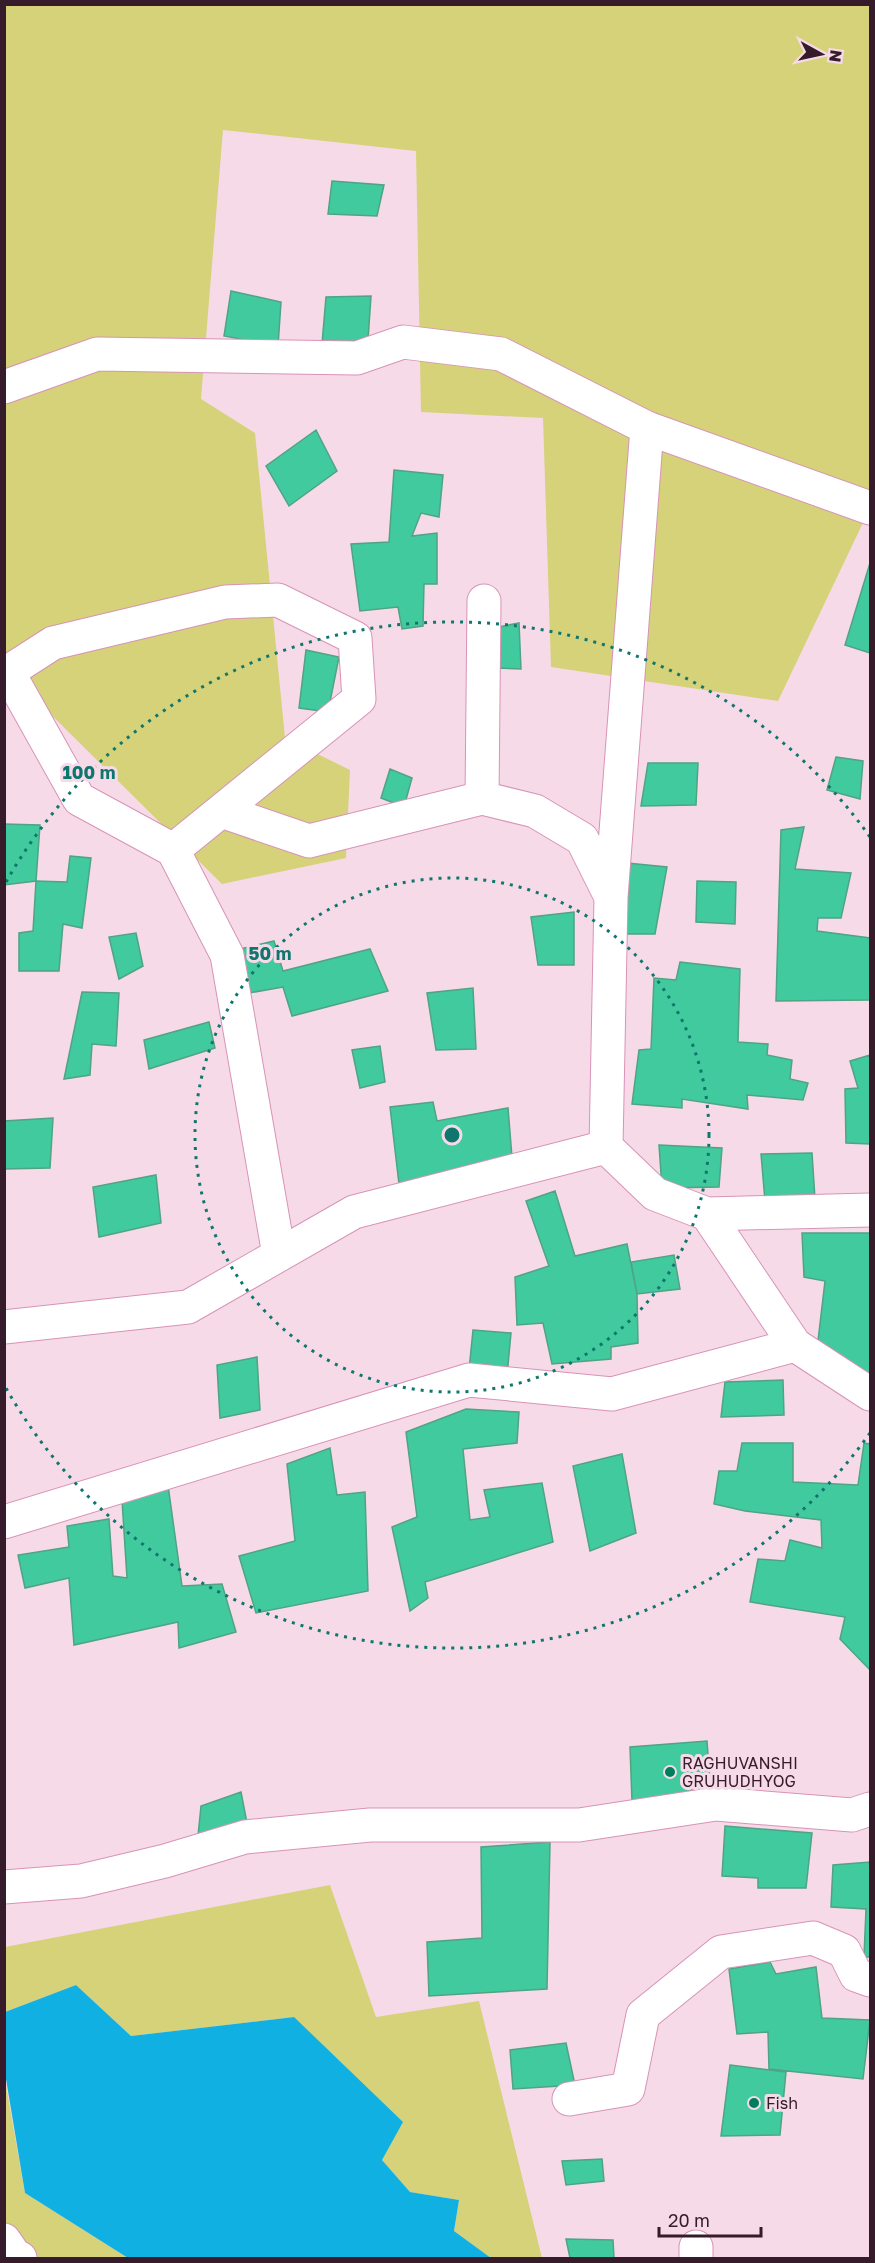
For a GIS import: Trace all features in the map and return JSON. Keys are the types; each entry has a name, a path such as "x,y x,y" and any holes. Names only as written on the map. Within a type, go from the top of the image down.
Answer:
{"street":[{"path":"4,387 97,354 357,358 403,342 501,354 648,428 870,508"},
{"path":"648,428 611,897 606,1147 655,1194 707,1214 870,1210"},
{"path":"173,850 359,699 355,638 278,600 225,602 53,643 6,672 79,799 173,850 227,955 279,1255"},
{"path":"482,798 484,601"},
{"path":"221,811 309,841 482,798 535,811 582,839 611,897"},
{"path":"4,1327 188,1307 354,1212 606,1147"},
{"path":"707,1214 795,1345 870,1394"},
{"path":"4,1522 470,1380 612,1394 795,1345"},
{"path":"4,1887 81,1881 165,1862 245,1837 370,1825 579,1825 716,1804 852,1815 870,1809"},
{"path":"569,2099 628,2089 643,2015 721,1952 813,1938 844,1951 856,1975 870,1980"},
{"path":"4,2240 15,2256 20,2259"}],"shaded area":[{"path":"4,5 870,5 870,508 778,701 551,667 543,418 421,412 416,151 223,130 201,399 255,433 285,738 350,770 346,858 222,884 8,672 4,639"},
{"path":"330,1885 376,2017 479,2001 542,2258 491,2258 454,2231 459,2200 410,2192 382,2160 294,2017 131,2036 76,1985 5,2012 5,1947"},
{"path":"4,2074 25,2193 128,2258 5,2258"}],"water":[{"path":"76,1985 131,2036 294,2017 403,2122 382,2160 410,2192 459,2200 454,2231 491,2258 128,2258 25,2193 5,2073 5,2012"}],"building":[{"path":"332,181 384,185 377,216 328,214"},
{"path":"231,291 281,302 278,346 224,336"},
{"path":"371,296 368,340 322,344 326,297"},
{"path":"316,430 337,471 289,506 266,466"},
{"path":"394,470 443,475 439,517 421,513 412,536 437,533 437,584 424,584 423,626 402,629 398,607 360,611 351,544 389,542"},
{"path":"870,563 870,653 845,645"},
{"path":"519,623 521,669 495,668 493,628"},
{"path":"306,650 339,657 328,712 299,708"},
{"path":"836,757 863,761 860,799 827,790"},
{"path":"648,763 698,763 696,805 641,806"},
{"path":"390,769 412,778 404,807 381,798"},
{"path":"4,824 40,825 36,881 4,885"},
{"path":"804,827 795,869 851,873 841,918 818,918 817,931 870,938 870,1000 776,1001 781,830"},
{"path":"70,856 91,858 82,928 63,924 59,971 19,971 19,933 33,931 36,881 67,882"},
{"path":"627,863 667,867 655,934 622,934"},
{"path":"697,881 736,882 735,924 696,922"},
{"path":"574,912 574,965 538,965 531,917"},
{"path":"136,933 143,966 119,979 109,937"},
{"path":"274,941 283,971 370,949 388,991 292,1016 283,987 249,993 240,949"},
{"path":"680,962 740,969 738,1042 768,1044 767,1055 792,1060 790,1079 808,1083 803,1100 747,1095 748,1109 682,1099 682,1108 632,1104 639,1050 651,1049 654,978 676,980"},
{"path":"473,988 476,1049 436,1050 427,993"},
{"path":"82,992 119,993 116,1046 92,1044 90,1075 64,1079"},
{"path":"209,1022 215,1048 149,1069 144,1040"},
{"path":"380,1046 385,1082 360,1088 352,1050"},
{"path":"870,1055 870,1144 846,1143 845,1089 858,1088 850,1061"},
{"path":"433,1102 437,1121 508,1108 512,1157 399,1184 390,1107"},
{"path":"53,1118 50,1168 4,1169 4,1121"},
{"path":"659,1145 722,1148 719,1187 662,1188"},
{"path":"812,1153 815,1199 765,1201 761,1154"},
{"path":"156,1175 161,1223 99,1237 93,1187"},
{"path":"555,1191 575,1256 627,1244 637,1294 638,1343 611,1347 611,1359 552,1364 543,1323 517,1325 515,1277 549,1266 526,1201"},
{"path":"802,1233 870,1233 870,1379 818,1341 825,1281 804,1277"},
{"path":"674,1255 680,1289 637,1294 631,1262"},
{"path":"473,1330 511,1333 507,1376 469,1370"},
{"path":"257,1357 260,1410 220,1418 217,1365"},
{"path":"783,1380 784,1415 721,1417 725,1382"},
{"path":"466,1409 519,1412 517,1443 463,1449 470,1520 490,1517 484,1490 542,1483 553,1542 425,1582 428,1598 410,1611 392,1527 417,1517 406,1432"},
{"path":"742,1443 793,1443 793,1482 858,1485 864,1443 870,1444 870,1670 840,1639 845,1617 750,1602 758,1559 785,1561 790,1540 822,1548 821,1520 745,1511 714,1504 719,1471 737,1471"},
{"path":"330,1448 337,1495 365,1492 368,1591 256,1613 239,1556 295,1541 287,1464"},
{"path":"622,1454 636,1533 590,1551 573,1466"},
{"path":"168,1485 182,1586 222,1584 236,1632 179,1648 178,1622 74,1645 69,1578 25,1588 18,1555 69,1547 67,1526 109,1519 113,1576 127,1578 122,1500"},
{"name":"RAGHUVANSHI GRUHUDHYOG","path":"707,1741 711,1796 632,1801 630,1747"},
{"path":"241,1792 247,1823 198,1836 201,1806"},
{"path":"725,1826 812,1833 806,1888 758,1888 758,1878 722,1876"},
{"path":"550,1842 547,1989 429,1996 427,1942 482,1938 481,1847"},
{"path":"870,1862 870,1957 864,1957 866,1909 831,1907 833,1865"},
{"path":"770,1962 776,1974 816,1967 822,2018 870,2020 863,2079 769,2069 768,2032 737,2034 729,1969"},
{"path":"566,2043 575,2085 513,2089 510,2050"},
{"name":"Fish","path":"730,2065 786,2072 780,2135 721,2136"},
{"path":"602,2159 604,2181 566,2185 562,2161"},
{"path":"566,2239 613,2240 614,2258 570,2258"}],"place":[{"name":"RAGHUVANSHI GRUHUDHYOG","path":"670,1772"},
{"name":"Fish","path":"754,2103"}]}
